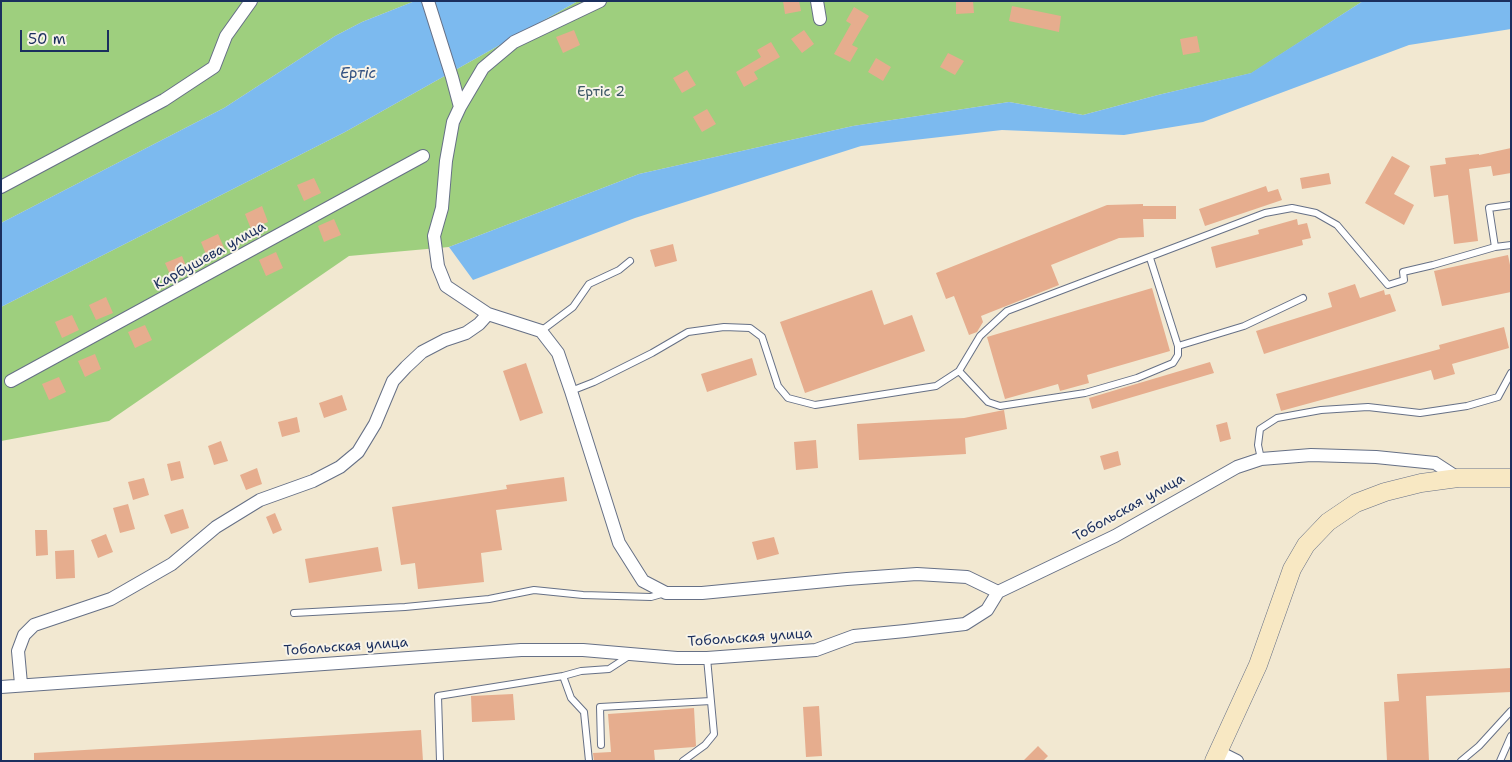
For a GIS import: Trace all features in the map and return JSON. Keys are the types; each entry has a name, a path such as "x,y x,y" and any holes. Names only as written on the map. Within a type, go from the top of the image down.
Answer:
{"main road":[{"path":"1217,756 1258,665 1292,569 1306,545 1328,522 1356,503 1385,492 1421,483 1458,478 1511,478"}],"street":[{"path":"1,187 164,100 214,67 226,36 251,1"},
{"path":"428,1 460,106"},
{"path":"600,1 514,42 483,68 460,106 453,122 446,161 442,208 434,236 438,266 446,286 488,314 541,331 558,353 619,543 643,580 666,593 702,593 917,574 967,577 998,592"},
{"path":"817,1 820,19"},
{"name":"Карбушева улица","path":"11,381 423,156"},
{"path":"21,684 18,651 24,635 34,624 111,599 172,564 216,527 260,500 313,481 340,468 358,452 375,424 394,381 406,367 422,352 446,340 466,333 479,324 488,314"},
{"name":"Тобольская улица","path":"1,687 21,684 521,650 583,650 677,658 707,658 816,650 854,636 905,632 965,624 987,610 998,592 1115,536 1237,467 1261,459 1311,455 1376,457 1435,463 1458,478"},
{"path":"1217,756 1237,761"}],"lane":[{"path":"1495,246 1488,208 1511,205"},
{"path":"571,391 594,382 652,353 688,332 724,327 750,328 762,337 778,386 788,398 815,405 936,386 959,371 980,336 1007,312 1265,213 1292,208 1316,212 1337,225 1388,285 1404,280 1403,272 1495,246 1511,245"},
{"path":"959,371 988,402 1000,406 1085,393 1137,378 1173,363 1178,355 1178,346 1150,258"},
{"path":"541,331 573,307 589,284 619,270 630,261"},
{"path":"1178,346 1244,326 1303,298"},
{"path":"1261,459 1258,445 1260,430 1277,418 1321,410 1368,407 1420,412 1467,406 1498,397 1511,373"},
{"path":"294,613 490,599 534,590 583,595 651,597 666,593"},
{"path":"440,761 438,696 563,676 581,671 609,669 632,654"},
{"path":"683,761 705,745 714,734 707,658"},
{"path":"563,676 571,698 584,712 589,761"},
{"path":"601,746 600,707 711,701"},
{"path":"1462,761 1479,746 1511,711"},
{"path":"1500,761 1511,736"}],"green space":[{"path":"1,1 415,1 362,22 335,36 224,108 1,223"},
{"name":"Ертіс 2","path":"578,1 1363,1 1252,73 1083,115 1009,102 853,126 639,174 449,247 349,256 109,421 1,441 1,307 345,132"}],"water":[{"name":"Ертіс","path":"415,1 578,1 345,132 1,307 1,223 224,108 335,36 362,22"},
{"path":"1363,1 1511,1 1511,29 1409,45 1203,122 1124,135 1002,130 861,146 635,218 473,280 449,247 639,174 853,126 1009,102 1083,115 1251,73"}],"building":[{"path":"783,1 799,1 801,11 785,14"},
{"path":"956,1 973,1 974,13 956,14"},
{"path":"1012,6 1061,16 1059,32 1009,21"},
{"path":"854,7 869,16 852,45 858,48 850,62 834,54 851,24 846,21"},
{"path":"574,30 580,45 563,53 556,37"},
{"path":"804,30 814,44 802,53 791,39"},
{"path":"1197,36 1200,52 1183,55 1180,39"},
{"path":"771,42 780,57 754,72 758,79 744,87 736,72 761,57 757,50"},
{"path":"948,53 964,61 955,75 940,67"},
{"path":"876,58 891,67 883,81 868,72"},
{"path":"687,70 696,85 682,93 673,78"},
{"path":"707,109 716,124 702,132 693,117"},
{"path":"1511,148 1511,173 1493,176 1491,166 1469,169 1478,241 1454,244 1448,195 1434,197 1430,166 1446,164 1445,158 1479,155"},
{"path":"1392,156 1410,166 1394,194 1414,205 1404,225 1365,203"},
{"path":"1329,173 1331,184 1302,189 1300,178"},
{"path":"314,178 321,193 304,201 297,185"},
{"path":"1266,186 1268,192 1278,189 1282,200 1205,226 1199,209"},
{"path":"1143,204 1143,206 1176,206 1176,219 1143,219 1144,237 1119,238 1051,265 1059,285 981,316 983,322 977,332 969,335 954,296 946,299 936,273 1107,205"},
{"path":"262,206 268,222 251,229 245,214"},
{"path":"334,219 341,235 324,242 318,226"},
{"path":"1297,219 1298,225 1307,223 1311,238 1302,240 1303,245 1216,268 1211,247 1259,234 1258,230"},
{"path":"218,234 225,250 207,257 201,242"},
{"path":"673,244 677,261 655,267 650,250"},
{"path":"276,252 283,268 266,276 259,260"},
{"path":"1508,255 1511,270 1511,292 1442,306 1434,271"},
{"path":"182,256 188,271 172,279 165,263"},
{"path":"1355,284 1360,298 1384,290 1385,295 1390,294 1396,311 1264,354 1256,331 1332,307 1328,293"},
{"path":"1152,288 1170,351 1087,375 1089,383 1060,391 1058,384 1005,399 987,337"},
{"path":"872,290 884,325 912,315 925,351 805,393 780,322"},
{"path":"106,297 113,313 96,320 89,305"},
{"path":"72,315 79,330 62,338 55,322"},
{"path":"145,325 152,340 135,348 128,332"},
{"path":"1504,327 1509,348 1452,364 1455,374 1434,380 1431,370 1281,411 1276,394 1440,349 1439,345"},
{"path":"95,354 101,369 85,377 78,361"},
{"path":"752,358 757,375 707,392 701,374"},
{"path":"1210,362 1214,373 1092,409 1089,398"},
{"path":"526,363 543,413 520,421 503,371"},
{"path":"59,377 66,392 49,400 42,384"},
{"path":"342,395 347,410 324,418 319,403"},
{"path":"1004,410 1007,429 965,438 966,454 859,460 857,424 964,418"},
{"path":"297,417 300,432 282,437 278,422"},
{"path":"1227,422 1231,439 1220,442 1216,425"},
{"path":"816,440 818,468 796,470 794,442"},
{"path":"221,441 228,461 214,465 208,446"},
{"path":"1118,451 1121,465 1104,470 1100,456"},
{"path":"180,461 184,478 171,481 167,464"},
{"path":"257,468 262,484 246,490 240,475"},
{"path":"564,477 567,501 496,510 502,550 481,553 484,582 418,589 415,563 401,565 392,507 507,489 506,485"},
{"path":"144,478 149,495 133,500 128,482"},
{"path":"128,504 135,529 120,533 113,508"},
{"path":"183,509 189,528 171,534 164,515"},
{"path":"275,513 282,530 273,534 266,517"},
{"path":"35,530 47,530 48,555 36,556"},
{"path":"106,534 113,552 98,558 91,540"},
{"path":"774,537 779,554 757,560 752,542"},
{"path":"378,547 382,571 309,583 305,559"},
{"path":"74,550 75,578 56,579 55,551"},
{"path":"1511,668 1511,692 1426,696 1429,761 1387,761 1384,702 1399,701 1397,674"},
{"path":"513,694 515,720 472,722 471,696"},
{"path":"819,706 822,756 806,757 803,707"},
{"path":"694,708 696,746 654,750 655,761 594,761 593,753 611,752 608,714"},
{"path":"421,730 423,761 34,761 34,753"},
{"path":"1038,746 1048,756 1043,761 1023,761"}]}
